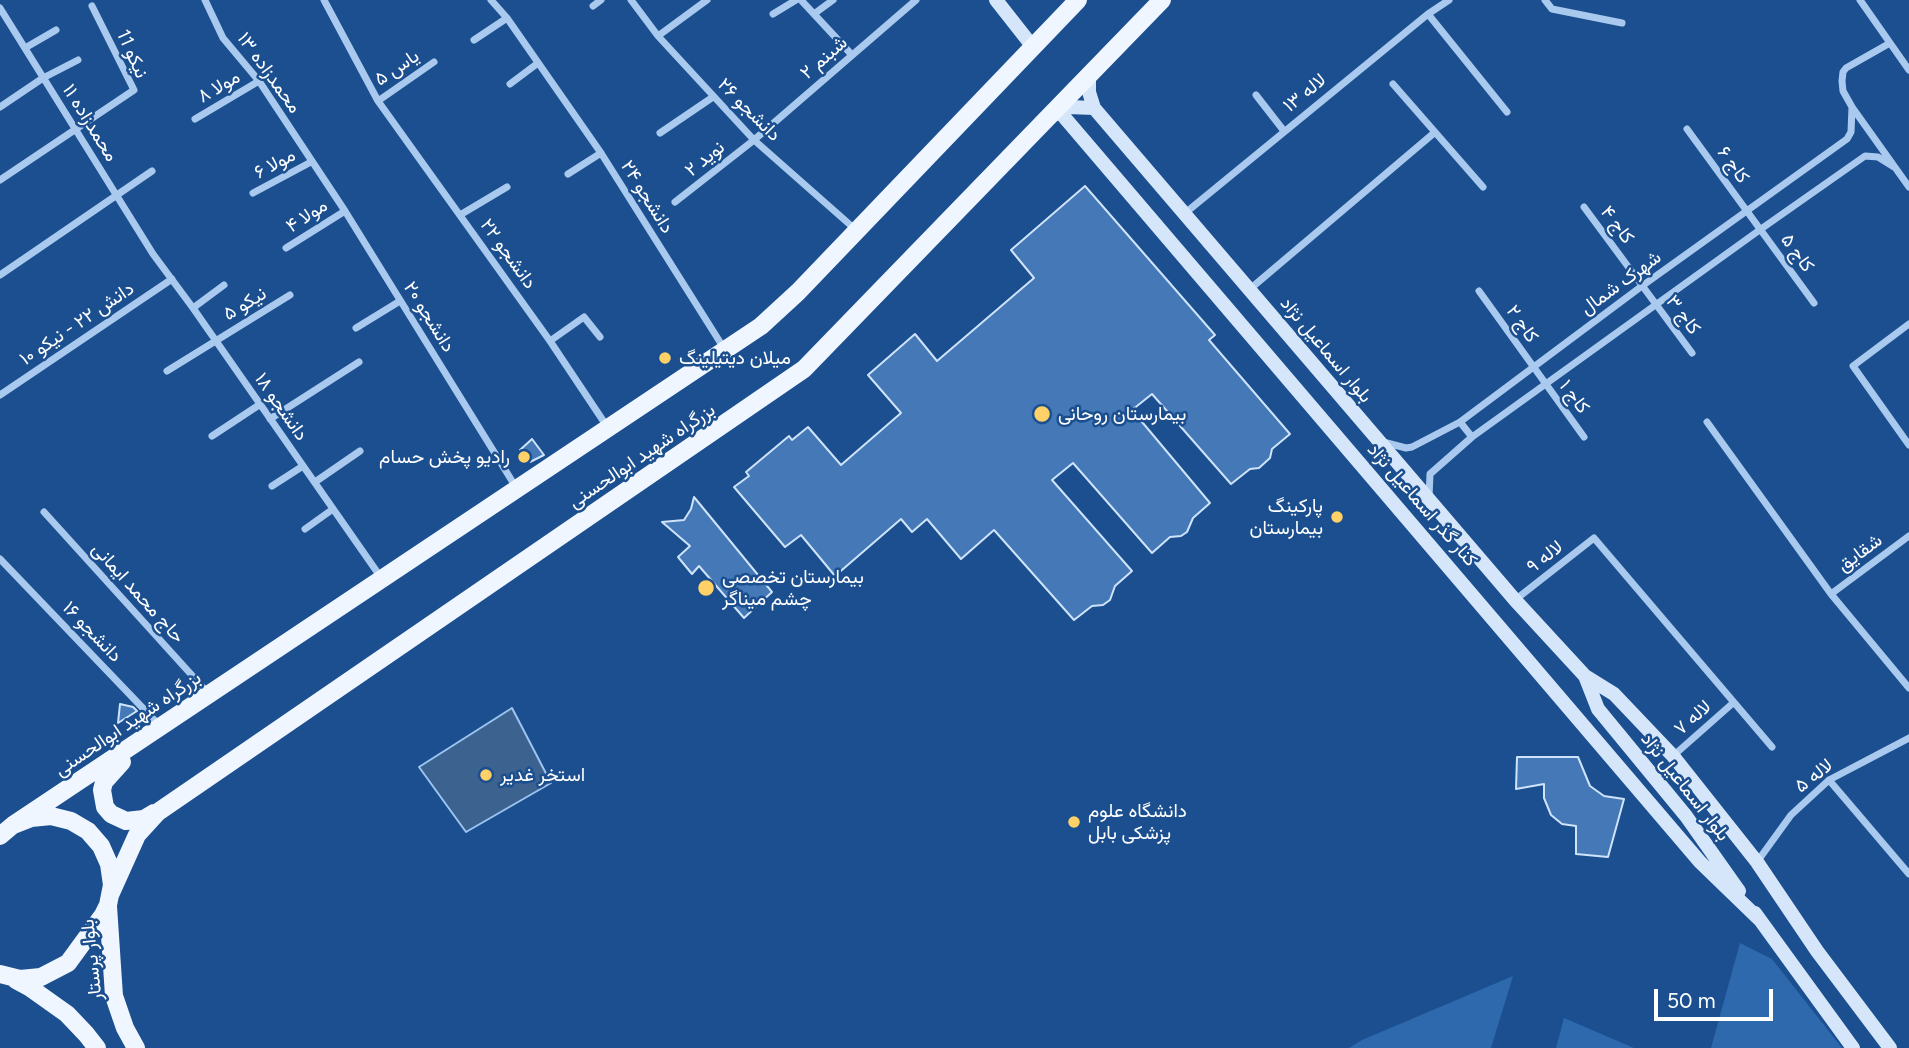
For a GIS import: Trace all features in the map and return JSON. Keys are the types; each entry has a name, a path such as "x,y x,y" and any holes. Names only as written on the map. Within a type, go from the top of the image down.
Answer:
{"main road":[{"path":"996,0 1033,47"},
{"name":"بزرگراه شهید ابوالحسنی","path":"6,831 726,350 777,312 1078,0"},
{"name":"بزرگراه شهید ابوالحسنی","path":"5,976 41,977 60,969 76,955 109,900 137,835 169,804 792,379 814,360 1162,0"},
{"path":"1025,142 1059,111 1068,107 1094,108 1089,92 1089,76"},
{"name":"بلوار اسماعیل نژاد","path":"1094,108 1515,600 1585,676 1614,694 1673,756 1757,862 1817,951 1890,1048"},
{"name":"کنار گذر اسماعیل نژاد","path":"1059,111 1700,862 1760,920"},
{"name":"بلوار اسماعیل نژاد","path":"1585,676 1598,709 1686,816 1760,920"},
{"path":"161,727 109,775 104,782 102,799 111,814 126,821 144,819 169,804"},
{"name":"بلوار پرستار","path":"6,831 31,818 51,817 71,821 88,831 101,846 110,864 112,885 109,900 114,996 125,1028 136,1048"},
{"path":"1760,920 1853,1048"},
{"name":"بلوار پرستار","path":"5,976 29,987 54,1004 78,1024 97,1048"}],"street":[{"name":"محمدزاده ۱۳","path":"205,0 223,38 259,81 311,162"},
{"name":"دانشجو ۲۲","path":"324,0 378,100 550,341 608,429"},
{"name":"دانشجو ۲۴","path":"491,0 507,18 601,153 726,350"},
{"path":"593,6 601,0"},
{"name":"دانشجو ۲۶","path":"631,0 658,36 754,140 856,231"},
{"path":"658,36 707,0"},
{"path":"773,14 796,0"},
{"path":"802,0 852,55"},
{"path":"814,14 833,0"},
{"name":"شبنم ۲","path":"754,140 916,0"},
{"name":"لاله ۱۳","path":"1184,215 1428,14 1449,0"},
{"path":"1545,0 1552,9 1622,23"},
{"path":"1860,0 1909,70"},
{"name":"نیکو 11","path":"75,129 134,90 92,6"},
{"name":"محمدزاده ۱۱","path":"0,8 152,254"},
{"path":"1428,14 1507,112"},
{"path":"474,40 507,18"},
{"path":"25,48 56,30"},
{"path":"1890,43 1843,72 1843,91 1909,187"},
{"path":"0,107 43,78 78,60"},
{"name":"یاس ۵","path":"378,100 435,62"},
{"path":"510,84 538,63"},
{"name":"مولا ۸","path":"195,119 259,81"},
{"path":"1393,84 1483,187"},
{"path":"1256,95 1284,131"},
{"path":"660,133 713,97"},
{"name":"شهرک شمال","path":"1379,441 1412,447 1460,422 1642,286 1847,139 1851,132 1852,107"},
{"path":"0,180 75,129"},
{"name":"کاج ۶","path":"1687,129 1754,221"},
{"path":"1250,289 1434,133"},
{"name":"نوید ۲","path":"675,202 754,140"},
{"path":"568,174 601,153"},
{"name":"شهرک شمال","path":"1430,501 1430,474 1472,438 1761,229 1864,156 1878,158 1894,167"},
{"name":"مولا ۶","path":"253,193 311,162"},
{"name":"دانشجو ۲۰","path":"311,162 345,211 517,489"},
{"path":"0,275 152,170"},
{"path":"460,215 507,187"},
{"name":"کاج ۴","path":"1584,207 1650,296"},
{"name":"مولا ۴","path":"286,248 345,211"},
{"name":"کاج ۵","path":"1754,221 1814,303"},
{"name":"دانشجو ۱۸","path":"152,254 193,308 383,579"},
{"name":"دانش ۲۲ - نیکو ۱۰","path":"0,395 172,279"},
{"path":"193,308 224,285"},
{"name":"کاج ۲","path":"1479,291 1538,375"},
{"name":"نیکو ۵","path":"167,371 290,295"},
{"name":"کاج ۳","path":"1650,296 1692,353"},
{"path":"356,328 400,301"},
{"path":"550,341 584,317 600,337"},
{"path":"1909,324 1853,366 1909,445"},
{"path":"271,419 359,362"},
{"name":"کاج ۱","path":"1538,375 1584,437"},
{"path":"212,436 259,405"},
{"path":"1460,422 1472,438"},
{"path":"1707,422 1830,594 1909,688"},
{"path":"315,482 360,451"},
{"path":"272,486 303,466"},
{"path":"305,529 333,509"},
{"name":"حاج محمد ایمانی","path":"44,512 209,695"},
{"name":"لاله ۹","path":"1515,600 1594,538 1733,703"},
{"path":"1906,539 1909,549"},
{"name":"شقايق","path":"1830,594 1906,539"},
{"name":"دانشجو ۱۶","path":"0,559 161,727"},
{"path":"1733,703 1772,747"},
{"name":"لاله ۷","path":"1673,756 1733,703"},
{"name":"لاله ۵","path":"1757,862 1791,815 1829,780 1909,738"},
{"path":"1829,780 1909,874"}],"shaded area":[{"name":"استخر غدیر","path":"512,708 551,783 466,832 419,767"},
{"path":"1740,943 1772,959 1842,1048 1711,1048"},
{"path":"1513,976 1491,1048 1349,1048 1362,1040"},
{"path":"1564,1018 1634,1048 1556,1048"}],"building":[{"path":"1085,186 1215,335 1209,340 1290,434 1272,449 1270,458 1259,468 1250,469 1231,484 1152,394 1132,410 1210,503 1193,518 1187,532 1181,536 1170,537 1152,553 1073,463 1052,480 1132,571 1115,586 1110,600 1103,605 1092,606 1074,620 994,530 961,559 927,519 912,532 901,519 835,576 801,535 785,547 734,487 749,476 746,472 789,436 792,440 808,427 841,465 901,413 868,375 915,334 937,361 1034,278 1011,250"},
{"path":"532,439 544,455 530,462 520,450"},
{"path":"694,497 772,592 744,618 699,566 692,574 678,557 690,546 662,522 684,520"},
{"path":"120,704 133,707 137,711 118,723"},
{"path":"1517,757 1578,757 1590,786 1604,796 1624,799 1608,857 1576,854 1576,826 1562,824 1551,815 1544,798 1544,784 1516,789"}],"place":[{"name":"میلان دیتیلینگ","path":"665,358"},
{"name":"بیمارستان روحانی","path":"1042,414"},
{"name":"رادیو پخش حسام","path":"524,457"},
{"name":"پارکینگ بیمارستان","path":"1337,517"},
{"name":"بیمارستان تخصصی چشم میناگر","path":"706,588"},
{"name":"استخر غدیر","path":"486,775"},
{"name":"دانشگاه علوم پزشکی بابل","path":"1074,822"}]}
